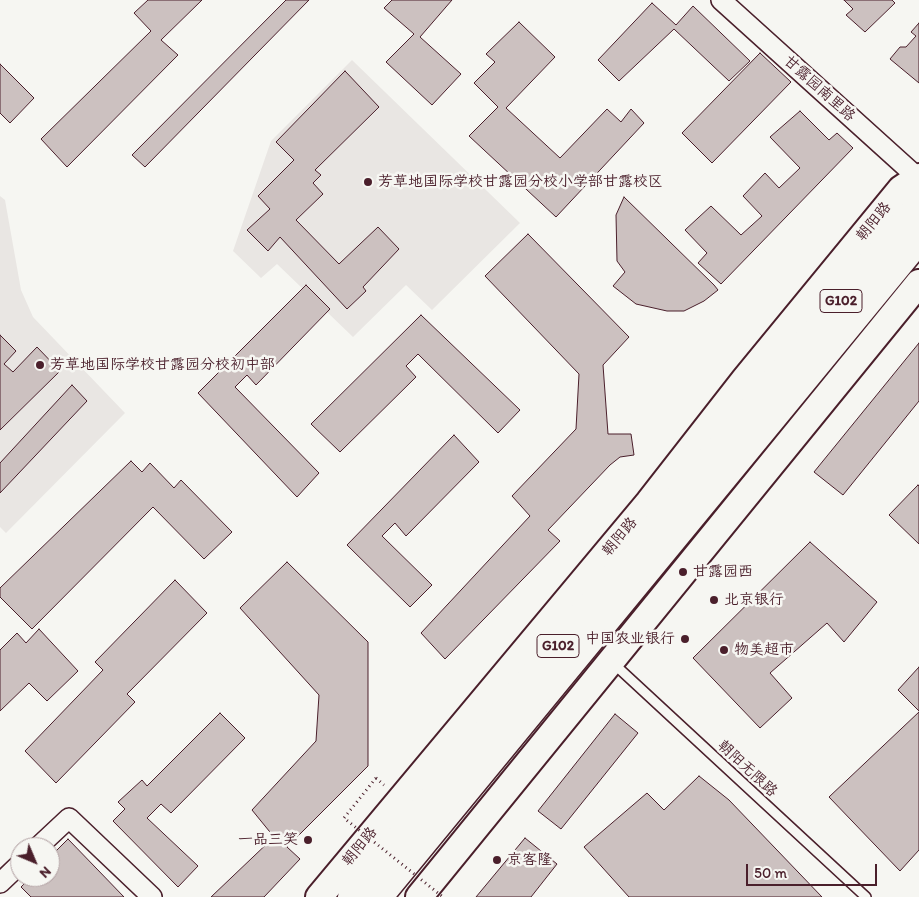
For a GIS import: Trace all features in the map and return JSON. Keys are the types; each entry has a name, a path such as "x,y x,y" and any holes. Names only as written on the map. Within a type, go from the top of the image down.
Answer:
{"highway":[{"name":"朝阳路","path":"352,897 919,206"},
{"name":"朝阳路","path":"378,897 763,394 919,239"}],"street":[{"name":"甘露园南里路","path":"720,0 918,177"},
{"name":"朝阳路","path":"319,897 649,502 763,394 901,189 918,177"},
{"path":"419,897 610,660 919,283"},
{"path":"763,394 802,427"},
{"path":"49,837 69,818 152,897"},
{"path":"0,883 10,874"}],"lane":[{"name":"朝阳无限路","path":"610,660 866,897"}],"path":[{"path":"376,778 344,818 443,897"}],"shaded area":[{"name":"芳草地国际学校甘露园分校小学部甘露校区","path":"352,60 520,223 432,310 406,285 353,337 277,264 261,278 233,251 271,141"},
{"name":"芳草地国际学校甘露园分校初中部","path":"0,196 5,200 21,290 33,317 125,413 6,533 0,527"}],"building":[{"path":"148,0 202,0 161,40 178,55 67,167 41,139 151,31 134,13"},
{"path":"286,0 309,0 145,167 132,155"},
{"path":"392,0 452,0 420,37 461,74 432,105 386,62 414,34 384,8"},
{"path":"844,0 892,0 895,3 865,32 846,15 853,9"},
{"path":"652,3 676,25 693,6 750,61 729,81 674,29 619,81 598,60"},
{"path":"519,22 555,57 506,108 560,158 607,109 621,122 631,109 644,123 556,217 469,136 498,107 474,83 495,62 486,54"},
{"path":"919,23 919,83 890,59 900,47 906,47 916,36 911,32"},
{"path":"760,53 791,82 712,163 682,133"},
{"path":"0,64 34,98 10,123 0,113"},
{"path":"345,71 379,107 315,170 321,175 313,183 323,194 296,220 339,264 378,227 399,249 363,287 366,291 347,309 280,237 268,251 247,230 270,209 258,196 294,160 276,142"},
{"path":"800,111 829,140 837,133 853,148 721,284 698,263 707,253 685,230 711,206 741,235 762,216 743,196 765,173 779,188 800,168 770,137"},
{"path":"624,197 718,290 704,301 684,311 667,311 636,304 613,286 625,272 617,261 616,215"},
{"path":"528,234 629,337 603,365 608,434 631,434 634,455 620,457 610,465 548,530 560,541 445,659 421,633 530,516 512,496 576,429 579,374 485,276"},
{"path":"306,285 330,309 256,385 247,375 235,387 319,473 297,497 198,393"},
{"path":"421,315 520,410 498,433 418,354 406,366 416,377 340,452 311,424"},
{"path":"0,335 16,351 4,364 13,372 37,347 60,371 0,430"},
{"path":"919,343 919,401 843,495 814,472"},
{"path":"72,385 87,401 0,493 0,463"},
{"path":"454,435 479,462 406,536 395,523 382,536 432,585 410,607 347,545"},
{"path":"131,461 142,472 150,463 174,488 181,480 232,532 204,559 153,507 32,629 0,597 0,588"},
{"path":"919,486 919,544 889,515"},
{"path":"810,542 877,602 844,642 827,623 770,673 792,698 760,728 693,658"},
{"path":"287,562 368,642 368,766 287,847 300,859 264,897 211,897 274,837 252,810 316,741 319,695 240,608"},
{"path":"175,580 207,613 127,694 135,702 56,783 25,751 103,670 95,662"},
{"path":"39,629 78,671 47,701 29,683 0,711 0,650 17,633 26,643"},
{"path":"919,667 919,711 898,690"},
{"path":"919,712 919,850 900,871 829,797"},
{"path":"220,713 245,738 171,813 161,804 147,818 198,866 178,887 113,821 125,809 118,802 142,780 147,786"},
{"path":"615,714 638,733 561,829 538,811"},
{"path":"699,776 729,800 822,897 629,897 584,847 647,793 664,810"},
{"path":"525,838 557,864 531,897 476,897"},
{"path":"68,839 124,897 31,897 21,887 60,887 60,847"}],"place":[{"name":"芳草地国际学校甘露园分校小学部甘露校区","path":"368,182"},
{"name":"芳草地国际学校甘露园分校初中部","path":"40,365"},
{"name":"甘露园西","path":"683,572"},
{"name":"北京银行","path":"714,600"},
{"name":"中国农业银行","path":"685,639"},
{"name":"物美超市","path":"724,650"},
{"name":"一品三笑","path":"308,840"},
{"name":"京客隆","path":"497,860"}]}
